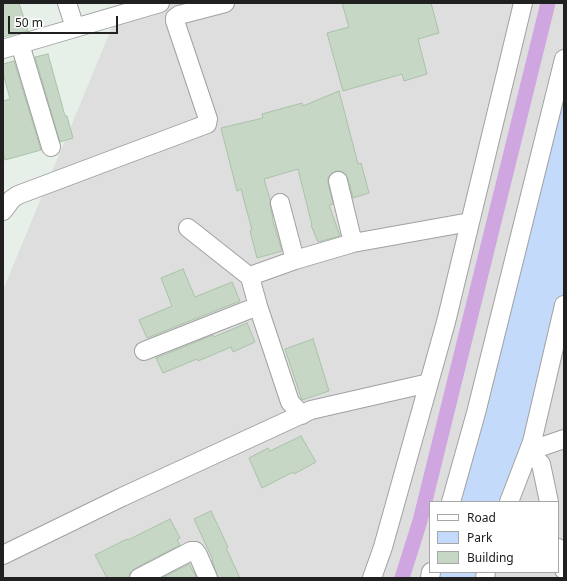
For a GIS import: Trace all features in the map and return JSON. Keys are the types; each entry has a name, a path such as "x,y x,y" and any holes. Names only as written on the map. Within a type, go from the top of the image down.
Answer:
{"street":[{"path":"68,3 75,28"},
{"path":"3,49 75,28 116,9 160,3"},
{"path":"3,211 12,199 18,195 207,124 208,120 175,18 179,15 225,3"},
{"path":"372,578 383,547 446,322 524,3"},
{"path":"20,44 51,147"},
{"path":"451,501 476,413 564,59"},
{"path":"338,181 353,243"},
{"path":"280,203 295,260"},
{"path":"250,277 295,260 353,243 470,222"},
{"path":"188,228 250,277 258,306 290,402 302,415"},
{"path":"509,501 556,376 564,305"},
{"path":"144,351 258,306"},
{"path":"3,555 122,497 323,406 429,383"},
{"path":"529,451 564,439"},
{"path":"529,451 541,464 549,501"},
{"path":"139,578 191,551 195,551 198,555 208,578"},
{"path":"559,552 564,570"}],"shaded area":[{"path":"122,3 564,3 564,578 3,578 3,290"}],"green space":[{"path":"564,82 564,299 520,460 502,501 459,501"},
{"path":"441,573 476,573 474,578 439,578"}],"building":[{"path":"3,3 19,3 28,31 3,37"},
{"path":"342,3 431,3 439,33 418,39 427,74 404,81 402,74 343,91 327,33 349,27"},
{"path":"48,54 65,116 67,116 73,138 60,142 35,57"},
{"path":"14,61 41,150 5,160 3,153 3,101 10,99 3,73 3,64"},
{"path":"339,91 358,164 361,163 369,193 353,198 346,174 341,171 336,171 331,174 328,178 328,183 333,204 329,205 340,236 318,242 311,225 298,169 264,179 270,199 272,218 282,251 257,258 250,231 252,230 241,189 237,191 221,128 263,118 262,114 302,103 303,106"},
{"path":"183,269 195,297 232,282 240,301 147,338 139,320 172,306 161,278"},
{"path":"247,323 255,342 233,352 231,347 198,361 197,359 163,373 156,358 213,335 214,337"},
{"path":"313,339 329,391 302,400 285,349"},
{"path":"301,436 316,462 294,474 293,472 262,488 249,458 268,448 270,451"},
{"path":"211,511 228,547 226,548 240,578 218,578 213,560 194,519"},
{"path":"170,519 180,538 177,540 180,545 134,569 130,573 129,578 107,578 95,555"},
{"path":"189,564 197,578 162,578"}],"waterway":[{"path":"402,578 420,521 548,3"}]}
